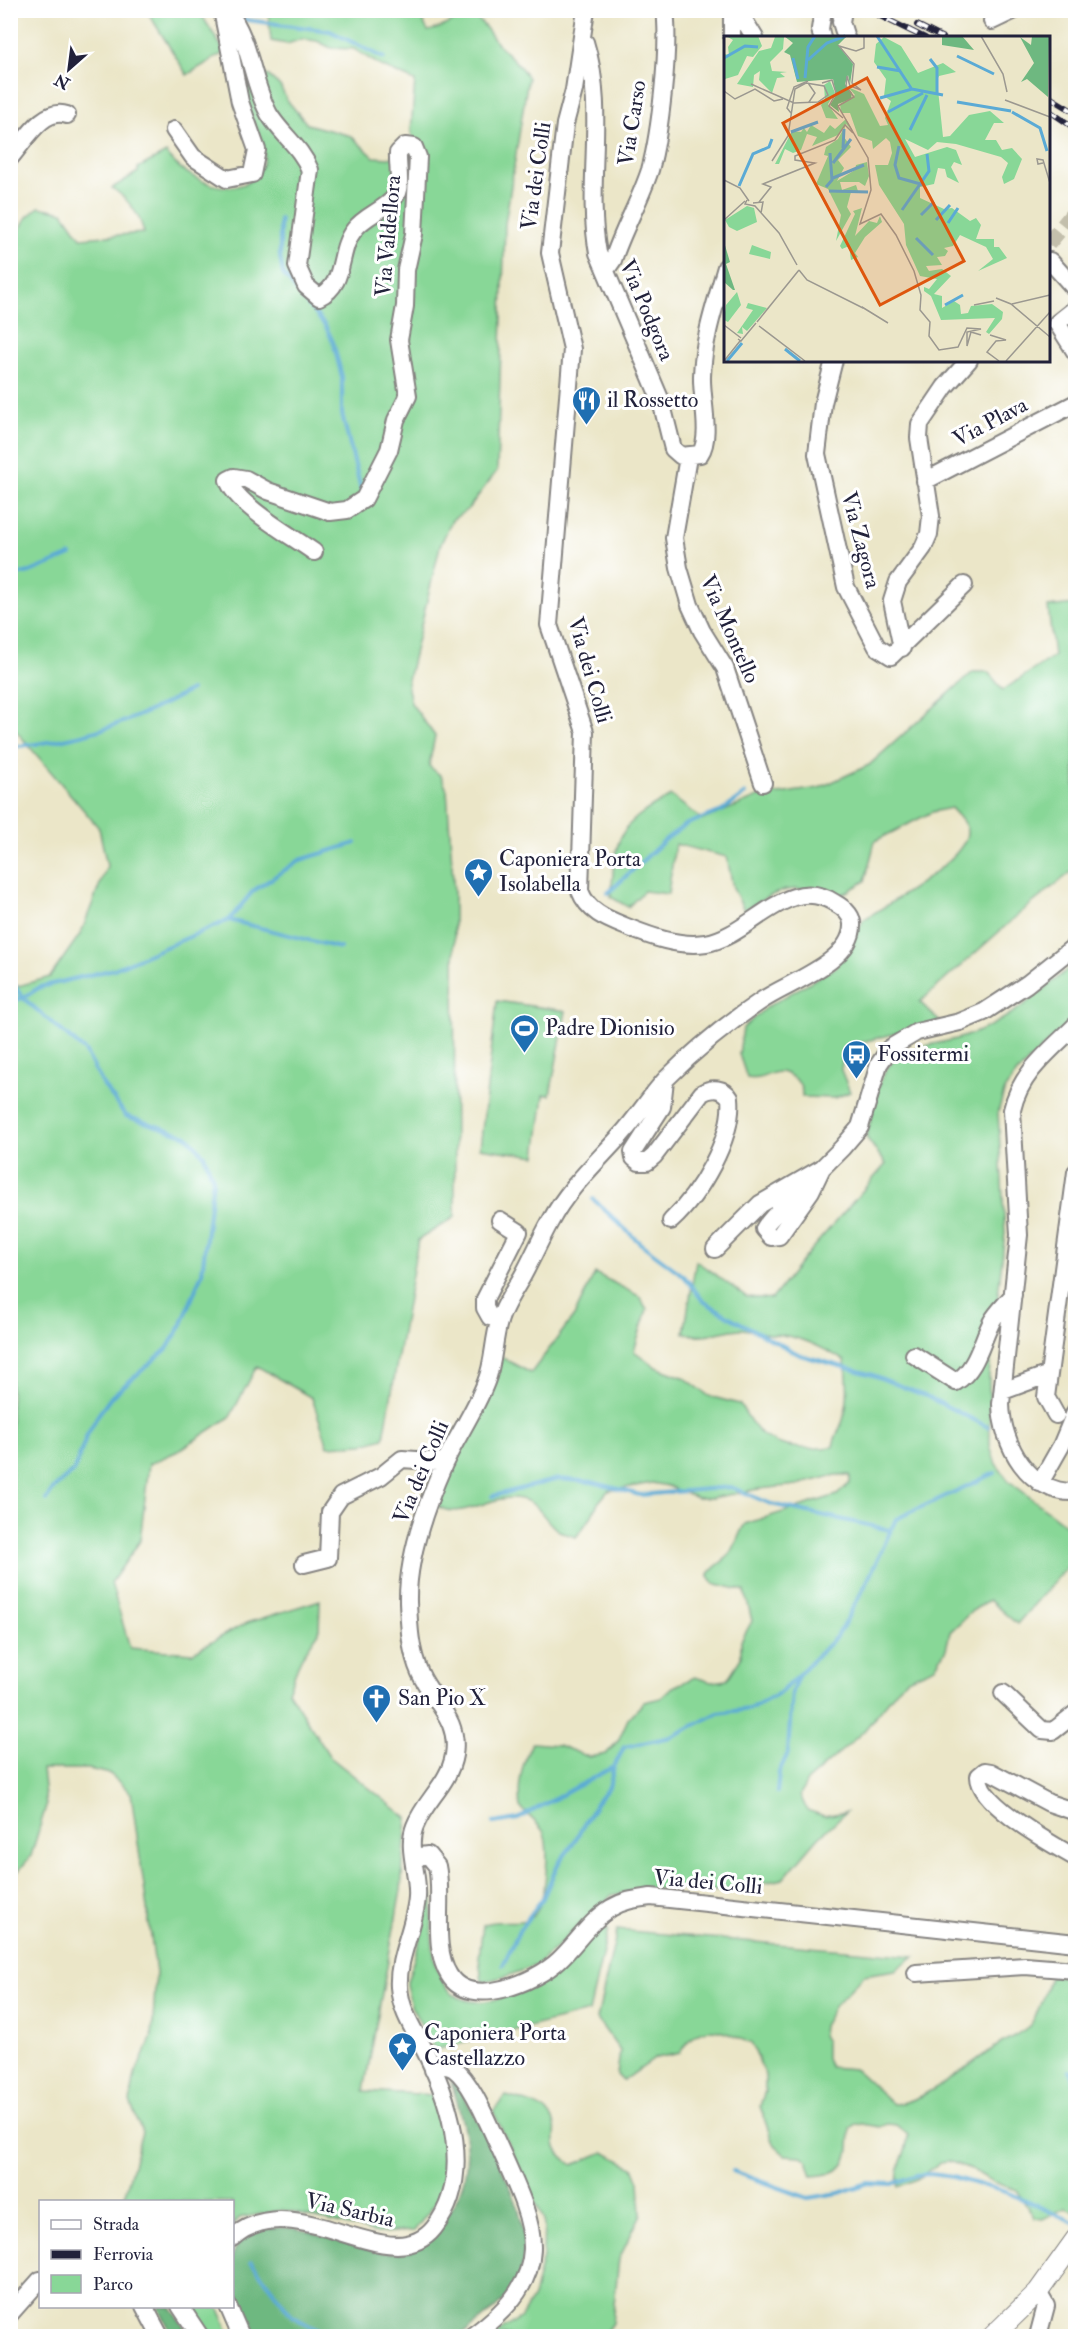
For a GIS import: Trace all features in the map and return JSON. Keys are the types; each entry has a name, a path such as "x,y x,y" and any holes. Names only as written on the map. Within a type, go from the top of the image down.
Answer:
{"main road":[{"path":"993,2337 1038,2292 1076,2239"}],"street":[{"path":"174,130 193,157 227,179 252,174 257,150 240,102 222,10"},
{"name":"Via Valdellora","path":"226,10 240,30 270,114 305,156 310,170 297,266 306,286 319,297 328,293 337,282 344,251 353,230 394,198 399,186 398,153 405,146 414,147 418,157 414,234 406,270 405,306 399,340 408,396 396,420 389,450 364,500 347,510 330,512 268,491 246,480 234,477 228,480 230,488 247,503 314,552"},
{"name":"Via dei Colli","path":"414,1862 413,1831 446,1780 454,1755 453,1725 420,1673 411,1646 408,1595 417,1539 445,1462 484,1387 499,1318 561,1201 625,1132 665,1080 761,1000 837,957 849,939 852,920 848,913 830,899 810,894 791,896 746,924 707,943 665,941 599,915 588,906 580,891 585,732 549,625 572,349 550,253 565,124 584,38 586,10"},
{"name":"Via Carso","path":"606,270 613,260 650,169 668,31 665,10"},
{"path":"822,36 820,29 824,10"},
{"path":"843,10 841,22 845,36"},
{"path":"992,21 1015,10"},
{"path":"732,36 734,14"},
{"path":"734,14 753,36"},
{"name":"Via Podgora","path":"584,38 594,79 597,132 594,232 598,253 661,401 673,449 681,456 700,454 705,444 702,376 711,320 724,274"},
{"path":"10,158 46,115 57,112 67,115"},
{"path":"1050,262 1076,290"},
{"path":"1076,308 1057,323 1076,353"},
{"name":"Via Zagora","path":"833,362 823,403 817,454 846,587 877,647 891,656 902,648"},
{"path":"902,648 892,602 898,582 923,548 929,534 931,516 919,438 920,424 934,400 967,362"},
{"name":"Via Plava","path":"926,481 1076,403"},
{"name":"Via Montello","path":"688,457 674,538 678,568 698,622 725,668 763,783"},
{"path":"902,648 964,585"},
{"path":"715,1249 760,1204 822,1168 860,1127 879,1064 890,1047 917,1032 950,1025 984,1012 1027,984 1076,945"},
{"path":"1076,1025 1028,1073 1014,1100 1012,1117 1019,1235 1001,1417 1007,1438 1024,1469 1040,1484 1076,1492"},
{"path":"665,1080 662,1107 633,1152 633,1158 639,1162 652,1158 702,1093 709,1089 723,1091 730,1098 731,1104 725,1131 712,1164 690,1202 671,1221"},
{"path":"1056,1415 1046,1397 1076,1172"},
{"path":"499,1318 490,1317 485,1308 485,1299 519,1232 500,1220"},
{"path":"914,1355 956,1382 964,1377 976,1358 993,1320 1013,1295"},
{"path":"1003,1391 1048,1374"},
{"path":"1040,1484 1061,1446 1076,1410"},
{"path":"304,1564 328,1558 330,1512 340,1496 381,1476 402,1459 445,1462"},
{"path":"1003,1693 1042,1730 1053,1731 1076,1713"},
{"path":"1076,1812 1049,1803 991,1772 985,1771 979,1776 981,1788 994,1802 1038,1835 1076,1858"},
{"name":"Via dei Colli","path":"414,1862 420,1856 428,1855 437,1866 443,1958 448,1975 461,1988 474,1992 508,1987 544,1971 559,1960 582,1934 612,1907 627,1900 651,1897 1076,1943"},
{"name":"Via Sarbia","path":"234,2236 248,2225 274,2218 290,2219 383,2244 417,2241 436,2225 449,2196 456,2155 450,2115 433,2070 406,2019 398,1982 417,1895 414,1862"},
{"path":"916,1973 1025,1966 1076,1970"},
{"path":"433,2070 439,2066 449,2067 464,2078 493,2133 521,2195 531,2224 531,2253 522,2288 501,2315 472,2337"},
{"path":"10,2314 39,2281"},
{"path":"1038,2292 1046,2306 1038,2337"},
{"path":"145,2308 160,2337"},
{"path":"181,2308 200,2337"},
{"path":"228,2308 241,2337"}],"green space":[{"path":"147,11 199,11 225,52 187,75"},
{"path":"268,11 408,11 421,18 428,31 469,14 483,24 528,78 505,224 497,471 468,509 452,520 440,546 407,684 411,703 435,736 429,766 441,776 447,790 454,894 455,1217 418,1240 384,1438 363,1444 328,1446 312,1398 257,1366 230,1417 178,1451 149,1464 140,1541 111,1583 130,1648 192,1653 244,1624 320,1600 319,1632 301,1658 288,1691 330,1757 407,1818 401,1890 364,2091 436,2095 448,2138 444,2192 414,2231 378,2233 283,2210 239,2218 234,2223 234,2200 123,2200 142,2132 130,2102 135,2074 152,2037 156,1973 131,1793 110,1774 89,1769 42,1769 46,1806 31,1856 11,1880 11,988 50,977 81,933 107,866 99,828 11,725 11,244 27,217 39,207 63,212 81,238 144,233 132,207 112,188 138,172 138,168 166,153 184,171 209,184 223,187 248,182 258,173 264,154 262,140 246,104 241,75 246,70 269,76 280,86 287,100 307,124 351,136 374,157 389,158 409,153 413,139 411,131 415,81 381,66 354,49 331,48 317,41 302,39 287,44 271,41"},
{"path":"1075,604 1075,869 1019,914 920,1002 940,1022 862,1042 844,1050 841,1070 850,1092 835,1098 802,1097 798,1082 782,1072 747,1078 739,1054 743,1028 765,1008 836,967 863,920 907,893 955,855 964,842 967,831 965,825 951,808 932,812 875,841 865,881 837,898 798,889 789,890 770,896 744,910 733,888 727,857 675,844 668,894 644,891 628,907 611,897 617,846 622,835 639,816 671,796 703,820 758,797 819,788 869,765 973,672 988,672 1003,690 1054,656 1048,607"},
{"path":"1075,963 1075,1016 1017,1073 1005,1089 998,1112 1005,1233 989,1375 990,1446 996,1464 1009,1481 1066,1525 1073,1541 1075,1558 1017,1624 989,1600 972,1611 950,1632 946,1649 935,1667 905,1680 863,1732 807,1781 800,1795 807,1810 824,1816 846,1812 818,1838 783,1879 722,1891 651,1888 612,1895 537,1965 482,1982 479,1957 483,1925 521,1921 533,1916 544,1888 547,1861 545,1838 541,1828 520,1807 519,1798 521,1774 532,1743 558,1745 589,1757 606,1754 618,1741 628,1719 644,1702 661,1698 673,1687 695,1677 711,1682 727,1680 741,1658 741,1641 752,1621 745,1591 713,1583 708,1576 710,1572 730,1555 745,1524 837,1495 850,1483 850,1475 836,1475 797,1485 712,1498 697,1498 668,1486 652,1483 608,1491 576,1537 557,1530 536,1507 521,1499 499,1499 468,1509 447,1510 437,1506 499,1356 531,1373 574,1316 595,1273 639,1296 647,1309 634,1351 656,1367 685,1378 709,1396 739,1404 758,1431 774,1442 803,1448 833,1447 846,1406 845,1361 810,1343 781,1335 743,1329 705,1335 684,1333 696,1261 747,1297 772,1299 808,1253 886,1164 866,1137 877,1091 888,1067 903,1054 912,1050 960,1038 992,1025 1022,1006"},
{"name":"Padre Dionisio","path":"497,1001 566,1011 550,1095 544,1095 536,1156 480,1148"},
{"path":"429,1892 433,1895 434,1957 440,1975 449,1990 462,1999 482,2002 507,1996 537,1984 564,1966 599,1929 608,1930 589,2012 435,2050 411,2006 406,1985 422,1933 426,1895"},
{"path":"617,1930 914,1956 895,1970 864,1975 835,2005 823,2026 822,2035 826,2042 826,2059 830,2067 855,2069 893,2104 905,2102 932,2090 1022,2032 1032,2022 1051,1975 1075,1978 1075,2211 1065,2208 1043,2219 1035,2218 1016,2190 948,2161 940,2162 921,2177 898,2187 898,2172 908,2135 896,2125 888,2124 880,2127 856,2123 850,2129 849,2150 840,2169 824,2175 812,2176 807,2160 801,2156 785,2155 773,2144 760,2106 765,2091 765,2075 752,2044 721,2032 712,2030 695,2035 680,2053 656,2058 623,2081 617,2075 620,2051 597,2019"},
{"path":"451,2082 467,2101 499,2163 519,2211 523,2236 523,2263 513,2288 500,2304 459,2336 250,2336 234,2292 234,2251 241,2242 259,2231 279,2227 322,2235 365,2249 387,2253 413,2250 435,2230 458,2197 464,2181 466,2148 461,2115"},
{"path":"506,2096 531,2104 548,2113 555,2125 555,2145 563,2157 573,2165 604,2152 633,2167 639,2182 641,2214 619,2259 612,2323 603,2336 493,2336 521,2317 533,2297 543,2257 544,2220 493,2111"},
{"path":"159,2308 172,2308 190,2336 173,2336"},
{"path":"193,2308 218,2308 231,2336 212,2336"}],"waterway":[{"path":"240,19 330,31 384,58"},
{"path":"280,219 280,257 283,274 326,327 333,342 342,377 342,414 361,489"},
{"path":"10,576 30,572 71,555"},
{"path":"10,747 59,740 104,729 147,712 191,690"},
{"path":"608,893 666,839 687,824 722,811 745,794"},
{"path":"10,1001 23,998 40,987 114,969 229,920 253,891 300,860 356,843"},
{"path":"229,920 340,948"},
{"path":"10,980 23,998 85,1051 104,1086 126,1116 187,1136 204,1155 213,1179 202,1273 182,1324 167,1349 112,1396 87,1435 74,1471 55,1487 46,1500"},
{"path":"593,1199 641,1244 684,1276 703,1301 735,1320 800,1355 873,1375 928,1397 988,1427"},
{"path":"503,1965 520,1929 543,1898 558,1864 573,1844 596,1803 609,1787 614,1767 624,1747 671,1737 718,1713 750,1709 781,1692 838,1635 866,1584 896,1519 995,1473"},
{"path":"493,1496 558,1479 592,1482 640,1495 731,1487 771,1504 890,1530"},
{"path":"777,1792 779,1772 788,1753 792,1691 798,1676"},
{"path":"493,1823 518,1819 613,1767"},
{"path":"1070,2071 1076,2085"},
{"path":"733,2171 808,2198 839,2193 868,2183 892,2184 916,2175 931,2174 953,2177 1006,2192 1076,2223"},
{"path":"251,2261 292,2316 328,2336"}],"tunnel":[{"path":"1050,242 1076,210"}],"railway":[{"path":"868,10 921,36"},
{"path":"917,25 939,36"},
{"path":"1050,97 1076,113"},
{"path":"1050,111 1076,129"}],"place":[{"name":"il Rossetto","path":"586,426"},
{"name":"Caponiera Porta Isolabella","path":"478,898"},
{"name":"Padre Dionisio","path":"524,1054"},
{"name":"Fossitermi","path":"856,1080"},
{"name":"San Pio X","path":"377,1724"},
{"name":"Caponiera Porta Castellazzo","path":"403,2072"}]}
